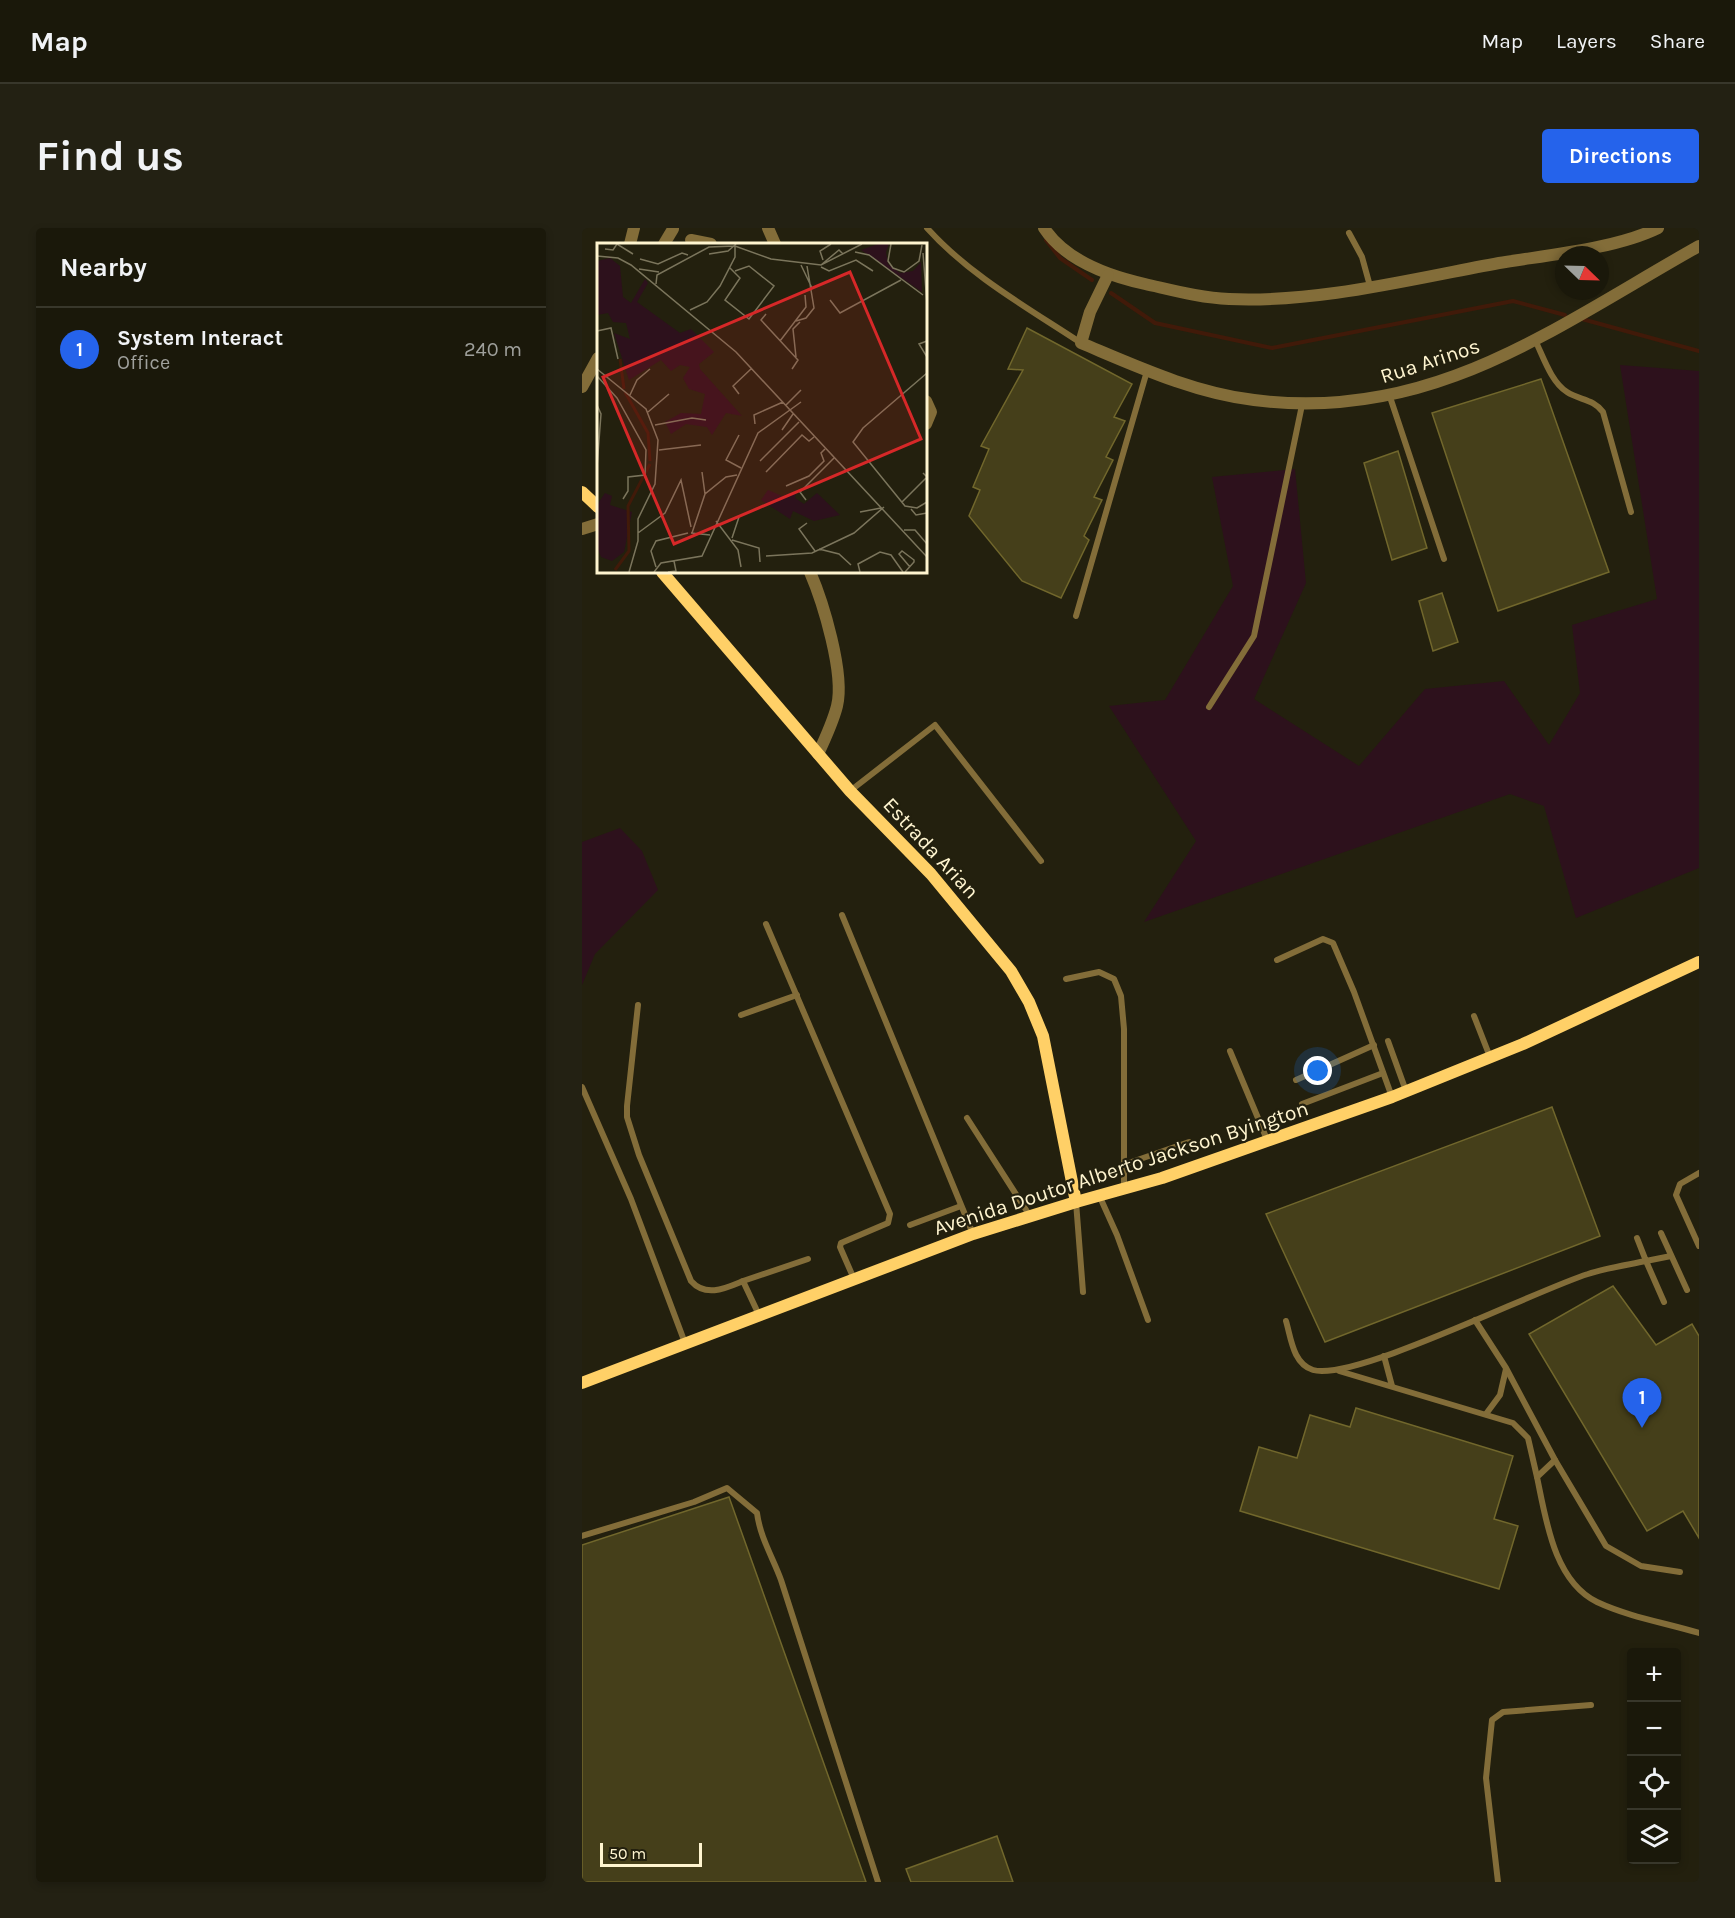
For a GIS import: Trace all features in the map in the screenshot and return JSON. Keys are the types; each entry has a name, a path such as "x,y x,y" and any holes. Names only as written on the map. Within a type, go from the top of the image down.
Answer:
{"main road":[{"path":"582,492 597,506"},
{"name":"Estrada Arian","path":"663,573 850,790 931,874 1011,971 1029,1002 1043,1036 1076,1202"},
{"name":"Avenida Doutor Alberto Jackson Byington","path":"582,1383 973,1234 1268,1143 1392,1097 1490,1057 1699,962"}],"street":[{"path":"630,243 634,228"},
{"path":"665,243 673,228"},
{"path":"768,228 776,243"},
{"path":"1044,228 1058,244 1108,275 1227,299 1268,300 1370,286 1613,242 1658,228"},
{"path":"691,240 706,243"},
{"name":"Rua Arinos","path":"1082,343 1148,370 1252,400 1302,405 1390,397 1471,372 1535,339 1699,246"},
{"path":"1082,343 1090,312 1108,275"},
{"path":"582,387 597,360"},
{"path":"927,403 930,419 927,423"},
{"path":"582,530 597,524"},
{"path":"810,573 826,619 837,683 837,704 818,754"}],"lane":[{"path":"927,228 945,247 969,266 1082,343"},
{"path":"1350,233 1362,257 1370,286"},
{"path":"1535,339 1558,384 1570,394 1597,404 1603,412 1631,512"},
{"path":"1076,616 1148,370"},
{"path":"1390,397 1444,559"},
{"path":"1209,707 1254,636 1302,405"},
{"path":"850,790 935,725 1041,861"},
{"path":"842,915 973,1234"},
{"path":"766,924 890,1217 888,1223 842,1241 840,1247 854,1279"},
{"path":"1277,960 1323,939 1331,941 1374,1045 1392,1097"},
{"path":"1066,979 1099,972 1114,979 1121,996 1124,1029 1124,1189"},
{"path":"741,1015 797,995"},
{"path":"638,1005 627,1117 639,1155 691,1281 696,1287 713,1291 808,1258"},
{"path":"1474,1016 1490,1057"},
{"path":"1388,1041 1406,1091"},
{"path":"1296,1080 1374,1045"},
{"path":"1230,1051 1268,1143"},
{"path":"1302,1104 1383,1072"},
{"path":"582,1087 631,1199 685,1343"},
{"path":"967,1118 1030,1216"},
{"path":"1123,1165 1189,1143"},
{"path":"1699,1173 1680,1184 1676,1195 1699,1246"},
{"path":"1099,1195 1117,1235 1148,1320"},
{"path":"1076,1202 1083,1292"},
{"path":"910,1225 961,1206"},
{"path":"1661,1233 1687,1290"},
{"path":"1637,1238 1664,1302"},
{"path":"1286,1321 1297,1359 1303,1365 1325,1373 1338,1371 1384,1356 1588,1273 1671,1256"},
{"path":"743,1281 759,1315"},
{"path":"1475,1320 1506,1368 1555,1460 1606,1546 1641,1566 1680,1572"},
{"path":"1384,1356 1392,1386"},
{"path":"1486,1414 1500,1395 1506,1368"},
{"path":"1338,1371 1486,1414 1521,1428 1528,1438 1534,1456 1550,1532 1561,1563 1575,1585 1597,1602 1699,1633"},
{"path":"1537,1478 1555,1460"},
{"path":"582,1536 694,1502 727,1488 757,1514 759,1533 770,1551 781,1580 878,1882"},
{"path":"1686,1629 1699,1628"},
{"path":"1498,1882 1486,1778 1492,1720 1503,1712 1591,1705"}],"shaded area":[{"path":"1620,365 1699,371 1699,868 1576,918 1544,806 1510,794 1144,922 1196,841 1109,706 1165,700 1233,586 1212,477 1295,469 1306,583 1254,699 1359,766 1425,689 1504,681 1549,745 1580,693 1572,625 1657,599"},
{"path":"620,828 642,851 658,890 595,954 582,985 582,842"}],"building":[{"path":"1027,328 1132,384 1114,417 1125,421 1106,457 1113,460 1094,497 1102,500 1084,536 1089,540 1061,598 1022,581 969,516 980,490 973,487 989,449 981,446 1023,370 1008,369"},
{"path":"1541,379 1609,572 1498,611 1432,413"},
{"path":"1398,451 1427,548 1392,560 1364,463"},
{"path":"1442,593 1458,642 1433,651 1419,601"},
{"path":"1552,1107 1600,1236 1325,1342 1266,1214"},
{"path":"1613,1286 1656,1345 1692,1324 1699,1336 1699,1538 1683,1511 1647,1531 1529,1334"},
{"path":"1356,1408 1513,1456 1494,1519 1518,1526 1499,1589 1240,1511 1259,1447 1297,1458 1310,1415 1350,1427"},
{"path":"729,1497 866,1882 582,1882 582,1545"},
{"path":"997,1836 1013,1882 911,1882 906,1869"}],"waterway":[{"path":"1046,240 1060,258 1092,280"},
{"path":"1111,293 1155,323 1272,348 1513,301 1565,315"},
{"path":"1582,319 1699,351"}],"place":[{"name":"System Interact","path":"1642,1428"}]}
